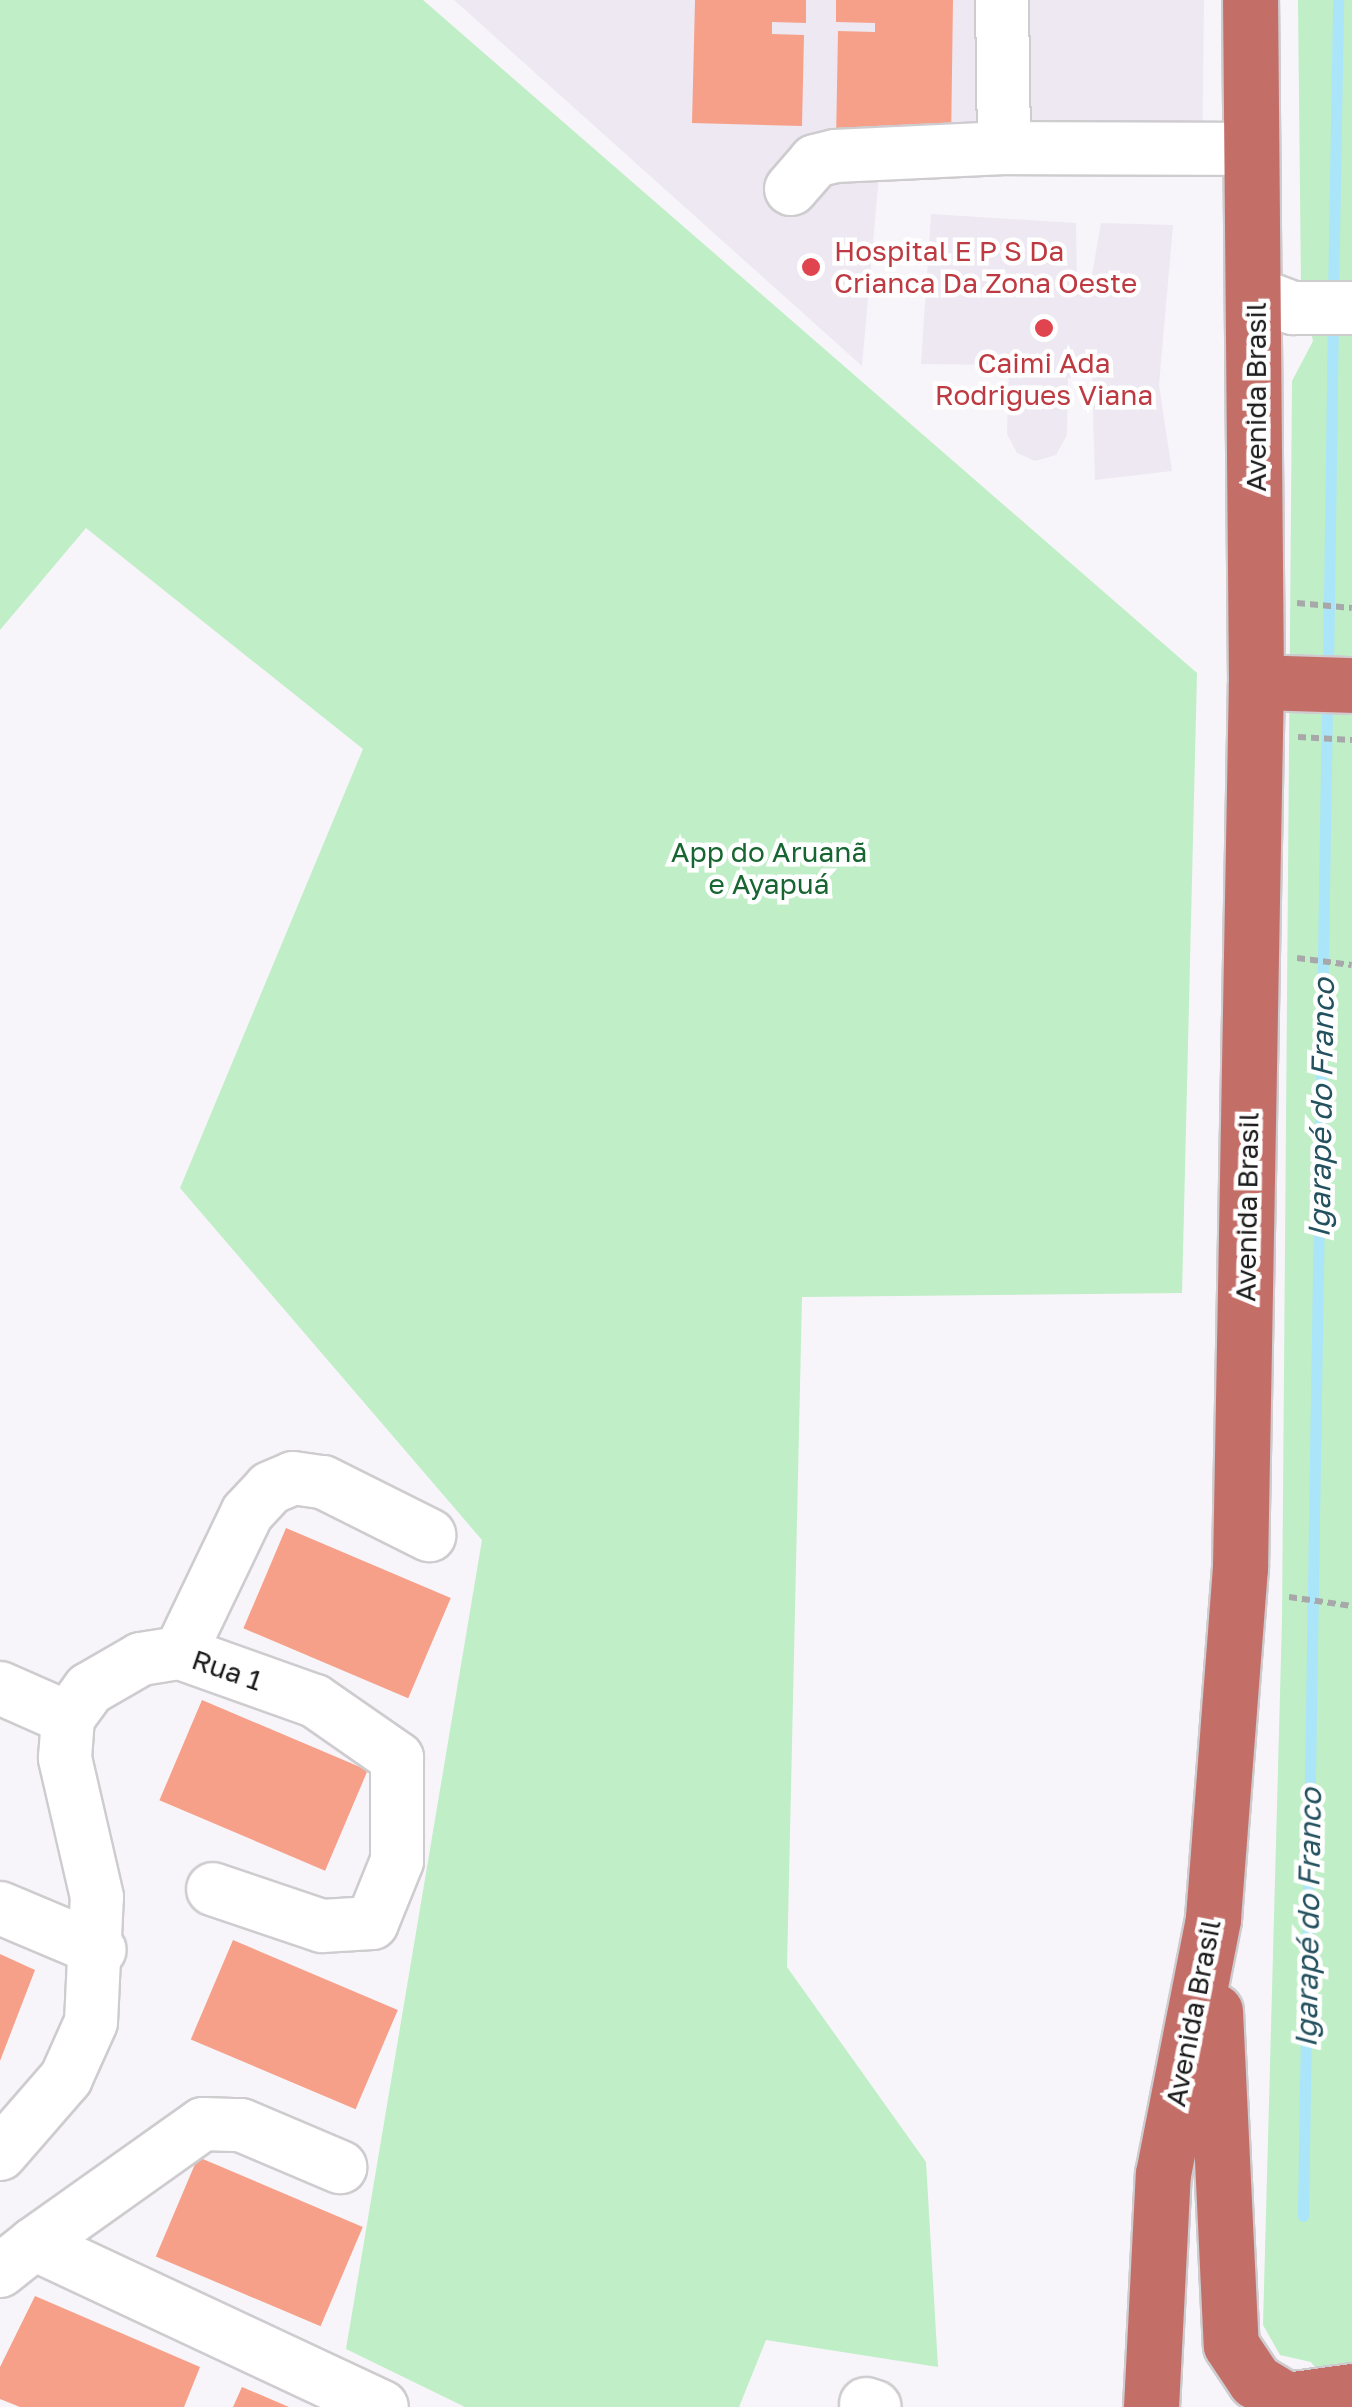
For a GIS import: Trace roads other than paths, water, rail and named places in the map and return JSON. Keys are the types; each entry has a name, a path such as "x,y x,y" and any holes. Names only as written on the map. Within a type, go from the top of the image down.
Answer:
{"highway":[{"name":"Avenida Brasil","path":"1152,2407 1163,2174 1213,1918 1240,1568 1256,682 1274,301 1250,149 1250,0"},
{"path":"1256,682 1332,684"},
{"path":"1213,1918 1231,2345 1255,2381 1287,2400 1352,2391"}],"street":[{"path":"1002,0 1004,148"},
{"path":"791,190 815,161 835,156 1004,148 1250,149"},
{"path":"1274,301 1352,308"},
{"path":"180,1653 247,1513 270,1488 293,1478 322,1482 429,1535"},
{"name":"Rua 1","path":"68,1718 89,1688 141,1660 180,1653 315,1701 397,1758 397,1861 385,1905 353,1930 322,1926 213,1889"},
{"path":"0,1688 68,1718 66,1758 100,1950 91,2022 66,2078 6,2139"},
{"path":"0,1908 100,1950"},
{"path":"17,2257 203,2124 241,2125 340,2166"},
{"path":"17,2257 382,2407"}],"waterway":[{"name":"Igarapé do Franco","path":"1333,297 1338,0"},
{"name":"Igarapé do Franco","path":"1328,672 1333,320"},
{"name":"Igarapé do Franco","path":"1303,2216 1327,700"}],"place":[{"name":"Hospital E P S Da Crianca Da Zona Oeste","path":"811,267"},
{"name":"Caimi Ada Rodrigues Viana","path":"1044,328"}],"park label":[{"name":"App do Aruanã e Ayapuá","path":"769,868"}]}
